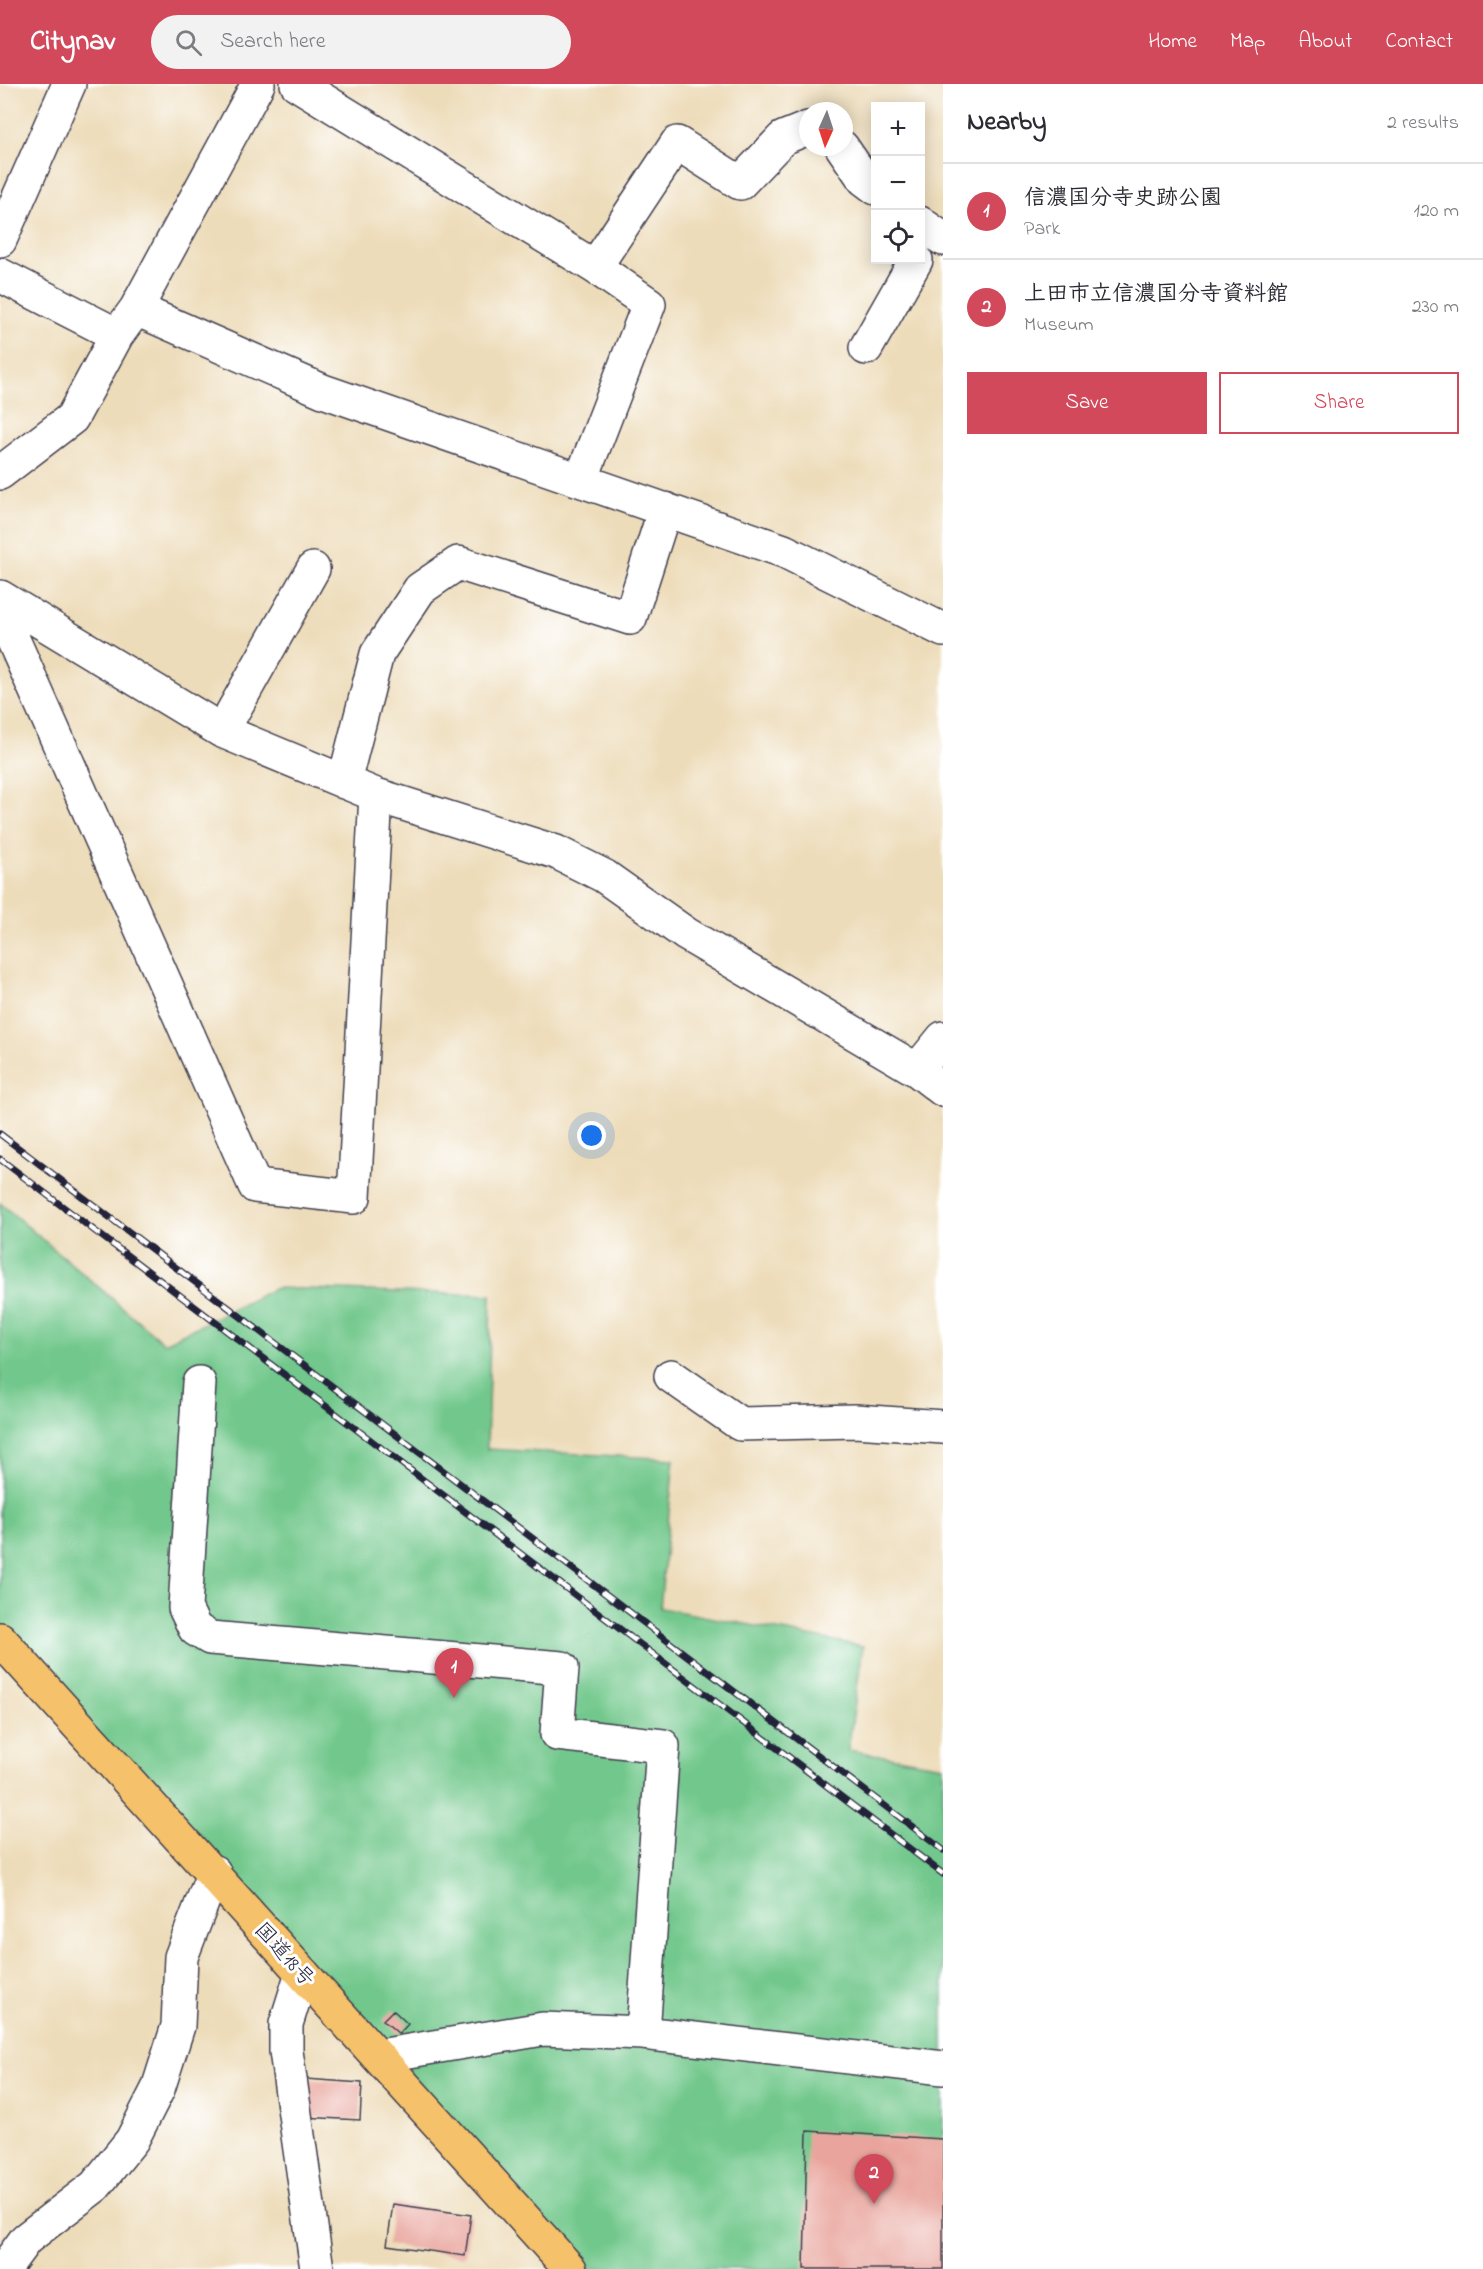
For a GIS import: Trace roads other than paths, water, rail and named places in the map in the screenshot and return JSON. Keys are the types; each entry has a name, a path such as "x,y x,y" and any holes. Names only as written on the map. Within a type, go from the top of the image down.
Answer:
{"highway":[{"name":"国道18号","path":"0,1639 214,1872 302,1973 570,2269"}],"street":[{"path":"0,240 69,84"},
{"path":"0,474 72,418 258,84"},
{"path":"297,84 595,267 649,304 582,480"},
{"path":"595,267 677,143 740,183 783,138 799,132"},
{"path":"848,156 864,179 871,184"},
{"path":"866,348 926,241"},
{"path":"0,275 127,322 784,551 943,630"},
{"path":"344,782 377,654 420,589 458,563 630,618 665,509"},
{"path":"222,731 313,569"},
{"path":"0,597 222,731 376,795 556,852 594,871 686,934 917,1070 943,1090"},
{"path":"0,610 255,1186 354,1197 376,795"},
{"path":"917,1070 943,1038"},
{"path":"671,1376 740,1424 855,1421 943,1427"},
{"path":"200,1383 185,1608 195,1629 210,1638 562,1668 557,1734 663,1746 643,2033"},
{"path":"7,2269 9,2262 26,2239 94,2186 132,2140 158,2089 178,2026 181,1957 214,1872"},
{"path":"302,1973 286,2024 286,2051 317,2269"},
{"path":"379,2056 543,2029 643,2033 943,2068"}],"railway":[{"path":"0,1134 943,1850"},
{"path":"0,1159 943,1874"}],"place":[{"name":"信濃国分寺史跡公園","path":"454,1698"},
{"name":"上田市立信濃国分寺資料館","path":"874,2204"}]}
